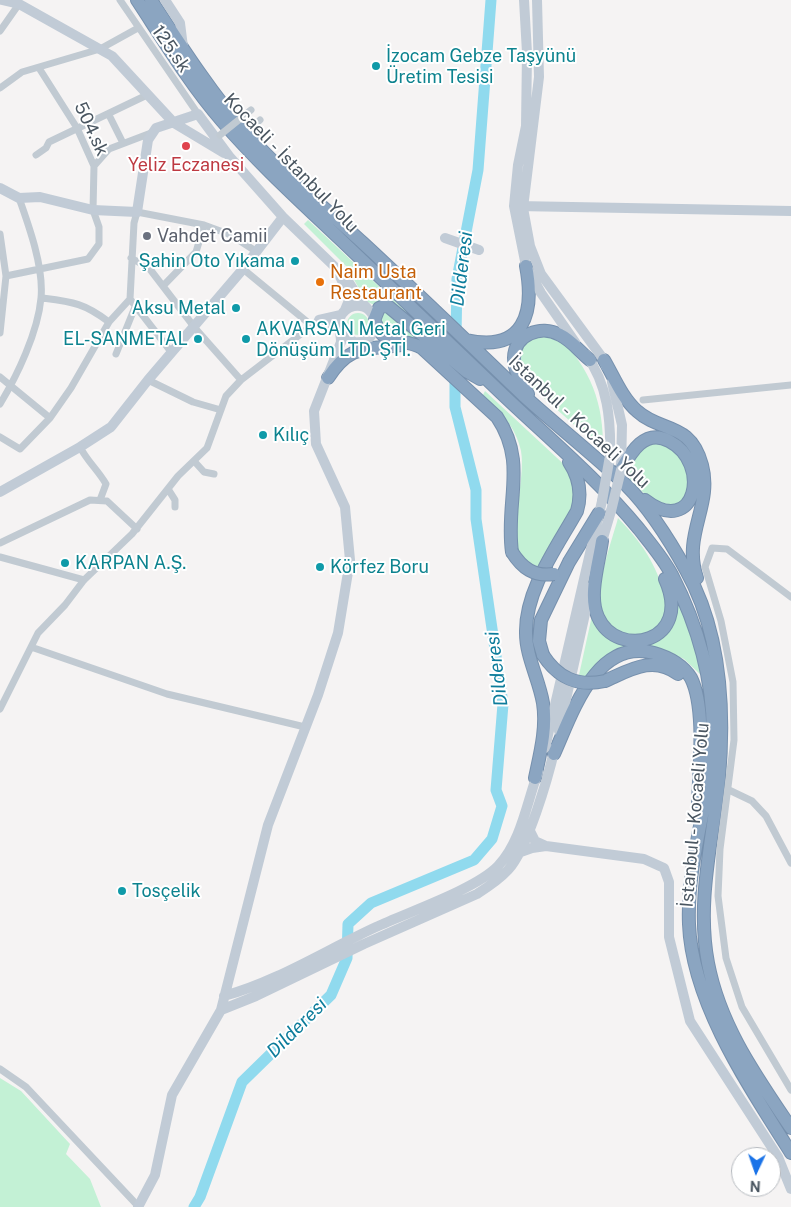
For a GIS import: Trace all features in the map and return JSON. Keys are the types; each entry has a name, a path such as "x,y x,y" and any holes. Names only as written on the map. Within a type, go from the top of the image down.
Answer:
{"highway":[{"name":"Kocaeli - İstanbul Yolu","path":"137,0 190,81 218,130 320,221 438,340"},
{"path":"151,0 183,50 246,133"},
{"name":"İstanbul - Kocaeli Yolu","path":"246,133 317,203 538,409 628,487 651,513 688,572 708,619 719,680 722,720 719,779 707,864 703,914 708,962 720,1010 749,1065 791,1128"},
{"path":"466,340 499,343 508,339 523,323 528,312 531,294 526,266"},
{"path":"569,562 554,574 539,574 523,568 512,552 510,536 514,456 505,429 497,416 435,360 413,343 392,340 378,333 373,317 379,308 389,307 438,340 496,388 597,481 651,544 669,570 690,613 703,649 710,685 712,711 710,775 689,895 689,928 698,973 709,1008 748,1086 765,1108 791,1153"},
{"path":"538,409 516,370 514,351 522,338 538,331 560,334 590,360"},
{"path":"328,378 344,357 351,353 370,349 404,345 413,347 435,360"},
{"path":"604,360 627,402 638,413 668,426 688,439 702,464 705,494 691,550 692,564 708,619"},
{"path":"621,470 639,443 653,437 662,437 684,452 694,475 695,488 692,498 687,504 676,511 669,512 653,506 628,487"},
{"path":"536,778 544,717 543,701 527,643 527,621 545,567 578,511 579,504 578,476 555,444"},
{"path":"604,508 569,562 541,620 539,641 543,655 550,666 567,680 595,683 605,681 644,664 670,668 682,677 688,686 700,725"},
{"path":"602,541 594,602 598,617 605,629 616,637 626,640 648,639 661,632 670,621 673,608 671,594 651,544"},
{"path":"554,754 574,707 594,674 605,663 624,654 647,651 667,657 691,678 700,725 697,842"}],"main road":[{"path":"2,0 19,4 112,56 146,95 174,123 229,156 283,217 345,275 359,301 373,317 372,335 362,342 350,341 335,326 315,323"},
{"path":"165,0 180,23 183,50"},
{"path":"221,1010 256,996 364,944 477,894 508,870 518,853 529,829 554,754 602,541 611,429 607,401 590,360 541,293 526,266 519,207 518,165 526,126 527,62 524,0"},
{"path":"224,996 255,987 376,927 481,880 498,867 509,853 536,778 551,729 604,508 621,470 622,425 615,391 604,360 542,274 530,246 519,207 539,76 537,0"},
{"path":"0,188 19,198 40,197 93,210 137,212 148,140 151,133 156,128 198,114 218,130 229,156"},
{"path":"519,207 791,210"},
{"path":"0,492 80,447 111,427 148,380 195,328 283,217"},
{"path":"445,238 480,250"},
{"path":"138,1206 155,1175 172,1094 221,1010 268,825 318,695 338,634 350,560 345,507 316,444 314,411 341,342 342,333 339,321 350,298 336,268"},
{"path":"315,323 356,306 373,317"},
{"path":"529,829 535,841 546,846"},
{"path":"518,853 546,846 644,859 664,868 669,882 670,937 676,972 690,1021 778,1157 791,1189"},
{"path":"717,1062 731,1051"}],"street":[{"name":"125.sk","path":"120,0 198,114"},
{"path":"0,31 19,4"},
{"path":"0,88 22,72 100,49 138,28"},
{"name":"504.sk","path":"4,272 39,269 88,259 99,244 99,227 93,210 94,166 77,128 39,68"},
{"path":"36,155 46,148 50,142 146,95"},
{"path":"218,130 251,110"},
{"path":"109,114 123,143"},
{"path":"246,133 260,120"},
{"path":"94,166 109,149 151,133"},
{"path":"0,404 12,385 30,343 42,298 39,269 19,198"},
{"path":"172,353 130,299 131,258 137,212 204,225 230,235 257,252"},
{"path":"163,286 196,252 204,225"},
{"path":"0,234 4,272 0,332"},
{"path":"131,258 149,268 195,328 241,380"},
{"path":"0,709 38,633 65,605 84,580 137,529 168,489 208,448 226,396 241,380 315,323 243,269"},
{"path":"42,298 67,301 90,308 109,322"},
{"path":"0,437 20,449 50,418 71,388 109,322 130,299"},
{"path":"116,354 135,307"},
{"path":"0,378 12,385 50,418"},
{"path":"148,380 193,402 221,410"},
{"path":"643,400 791,385"},
{"path":"80,447 87,461 100,473 106,484 100,500"},
{"path":"194,461 204,472 214,474"},
{"path":"168,489 175,500 175,507"},
{"path":"0,543 90,500 107,501 137,529"},
{"path":"791,597 727,549 712,548 704,567 721,621 733,682 734,740 720,849 718,896 726,958 742,1007 791,1090"},
{"path":"0,557 84,580"},
{"path":"31,647 167,694 305,727"},
{"path":"729,790 752,801 761,811 789,852 791,863"},
{"path":"0,1069 26,1087 138,1206"}],"green space":[{"path":"308,220 428,332 366,301 347,267 304,224"},
{"path":"386,312 436,350 381,329 381,316"},
{"path":"358,313 366,316 369,324 366,332 358,335 350,332 347,324 350,316"},
{"path":"533,335 557,336 569,348 587,374 598,402 603,433 603,450 530,386 523,376 518,355 527,339"},
{"path":"485,391 570,470 577,500 541,568 530,566 520,554 517,545 516,520 522,462 519,442 506,420 483,395"},
{"path":"657,440 681,454 691,489 679,506 653,501 630,481 630,465 635,455 644,447"},
{"path":"618,518 637,539 650,559 660,580 669,607 654,630 644,635 617,632 604,616 600,605 601,580"},
{"path":"678,598 694,641 702,676 684,659 666,651 607,656 599,660 587,677 579,675 593,611 608,635 664,635 675,622"},
{"path":"0,1078 21,1091 70,1144 66,1154 90,1179 101,1207 0,1207"}],"waterway":[{"name":"Dilderesi","path":"456,337 457,279 478,170 491,0"},
{"name":"Dilderesi","path":"194,1207 200,1197 242,1082 331,995 347,958 348,924 371,903 474,860 492,839 502,806 496,790 503,704 476,519 476,490 455,407 455,373"}],"place":[{"name":"İzocam Gebze Taşyünü Üretim Tesisi","path":"376,66"},
{"name":"Yeliz Eczanesi","path":"186,146"},
{"name":"Vahdet Camii","path":"147,236"},
{"name":"Şahin Oto Yıkama","path":"295,261"},
{"name":"Naim Usta Restaurant","path":"320,282"},
{"name":"Aksu Metal","path":"236,308"},
{"name":"EL-SANMETAL","path":"198,339"},
{"name":"AKVARSAN Metal Geri Dönüşüm LTD. ŞTİ.","path":"246,339"},
{"name":"Kılıç","path":"263,435"},
{"name":"KARPAN A.Ş.","path":"65,563"},
{"name":"Körfez Boru","path":"320,567"},
{"name":"Tosçelik","path":"122,891"}]}
